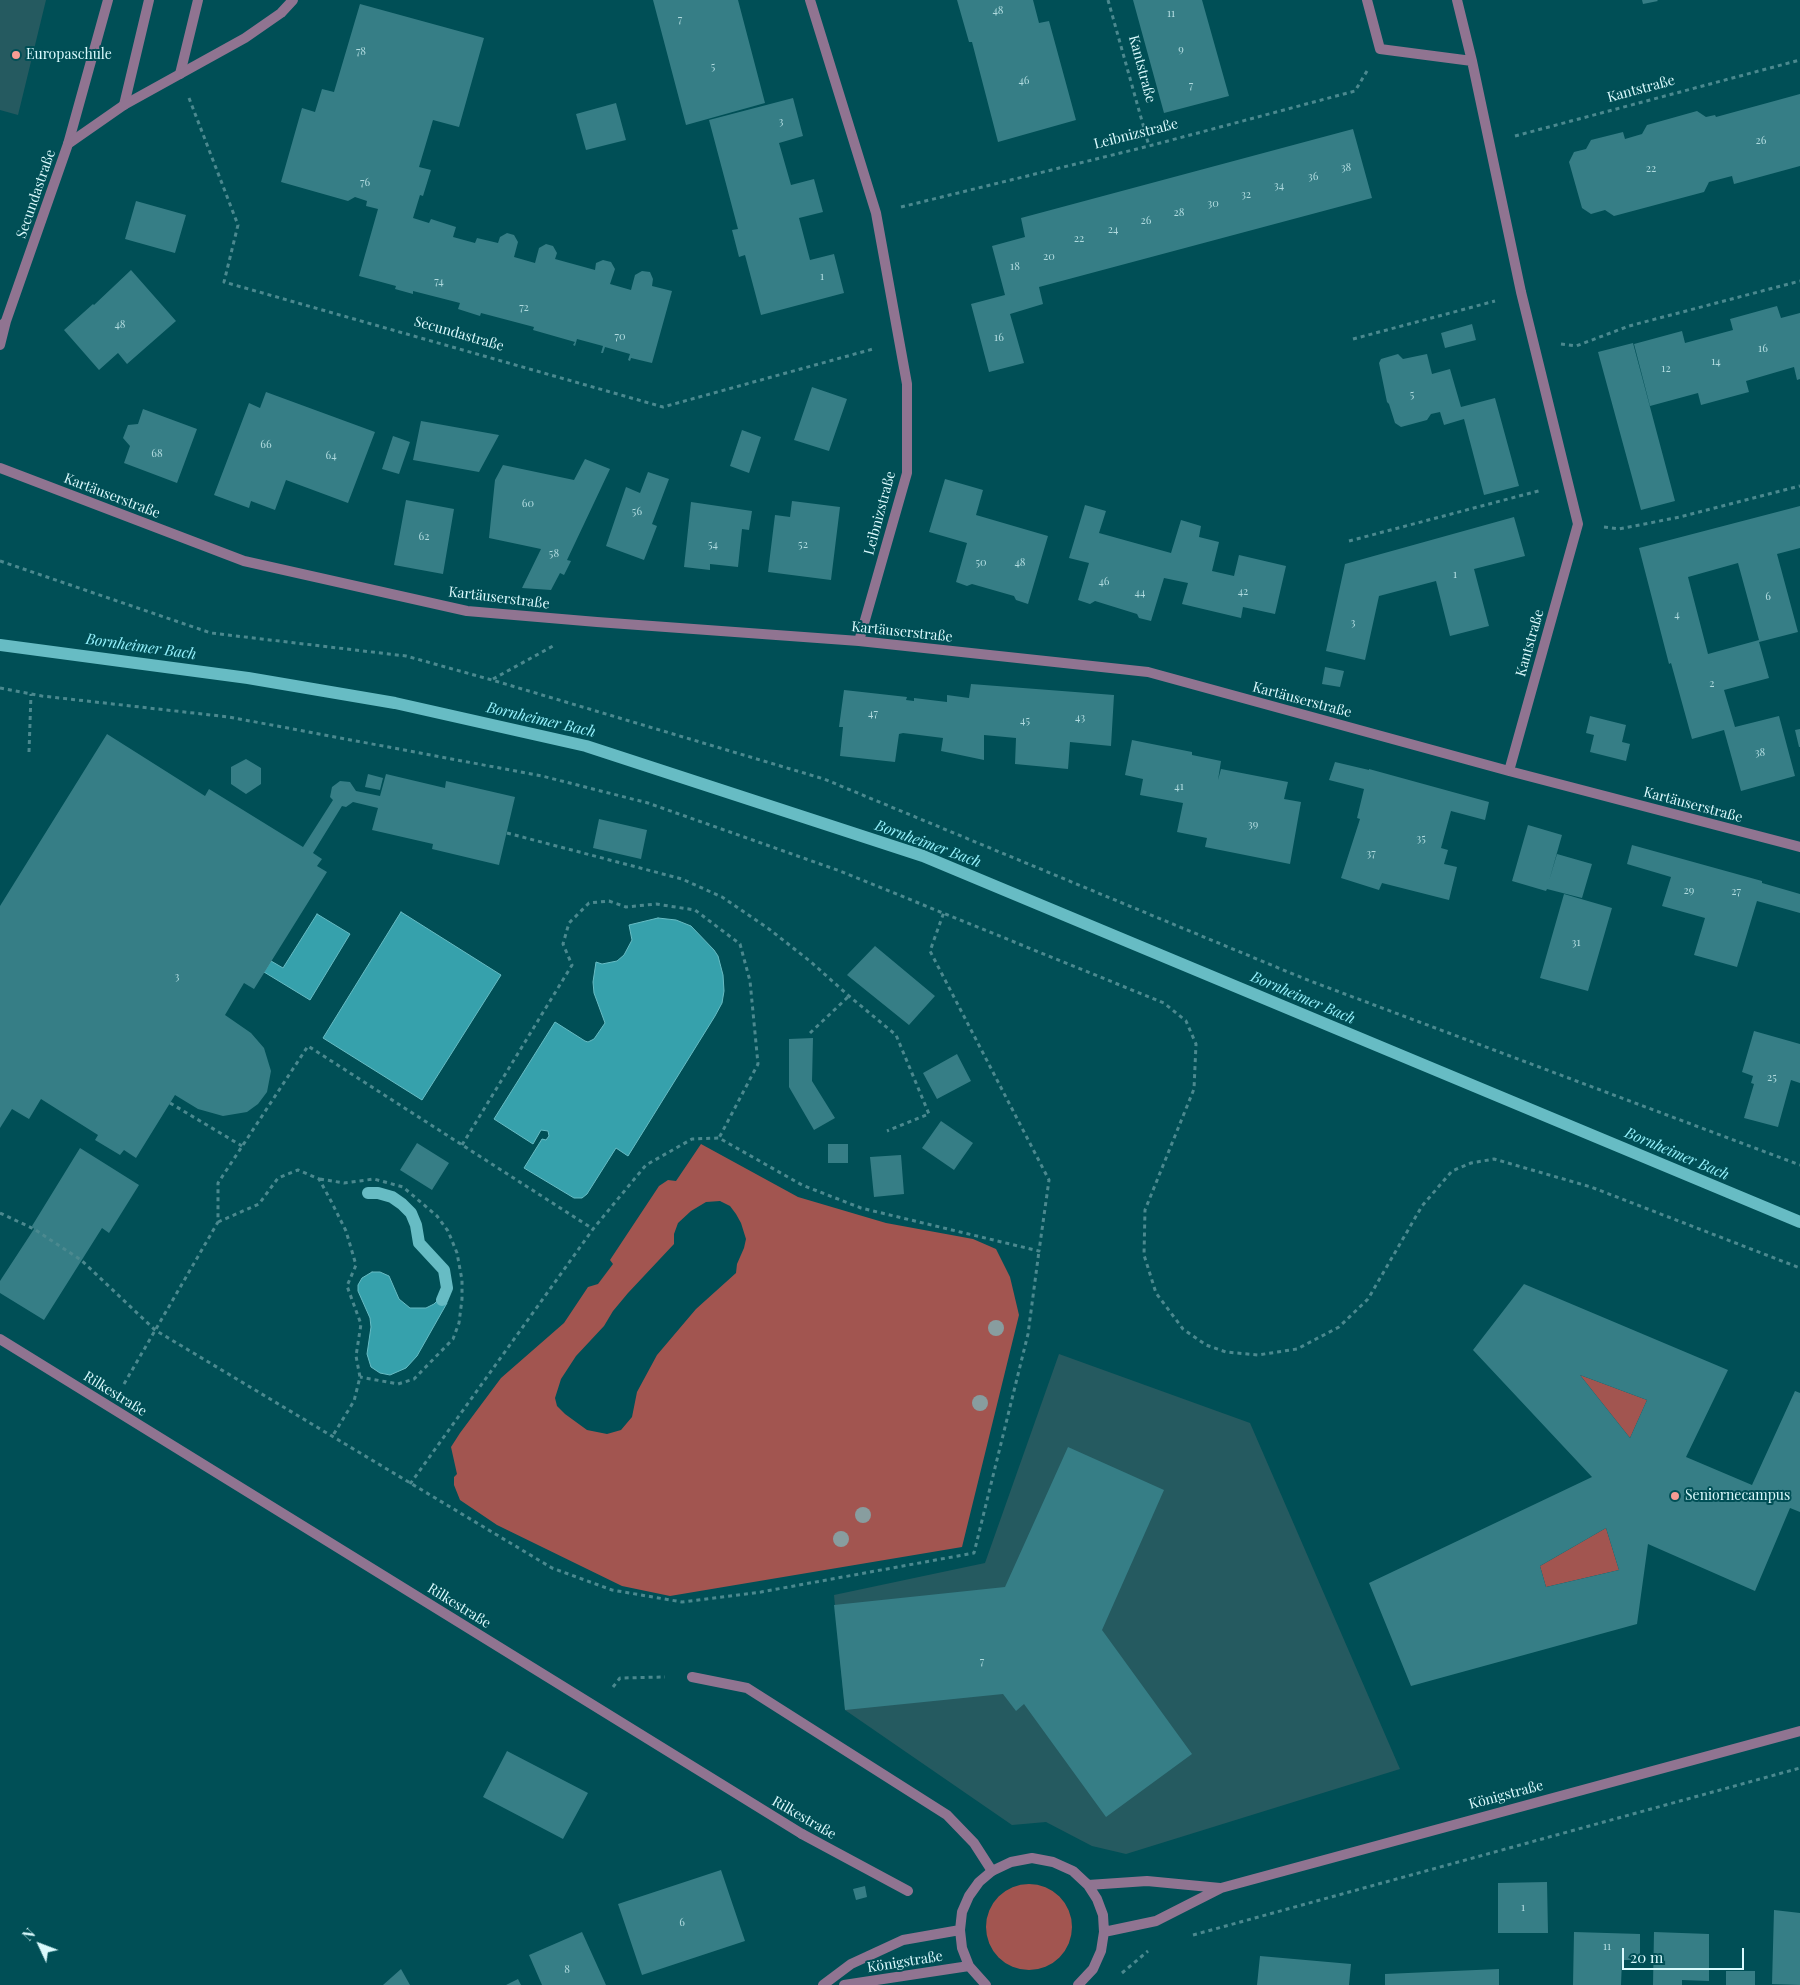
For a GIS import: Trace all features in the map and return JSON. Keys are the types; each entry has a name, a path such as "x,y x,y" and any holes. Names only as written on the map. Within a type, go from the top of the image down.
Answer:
{"street":[{"path":"68,144 108,0"},
{"path":"124,105 149,0"},
{"path":"180,74 198,0"},
{"name":"Secundastraße","path":"0,345 3,325 68,144 124,105 245,38 281,13 293,0"},
{"name":"Leibnizstraße","path":"810,0 876,213 907,384 906,473 859,641"},
{"path":"1367,0 1380,49 1472,61"},
{"name":"Kantstraße","path":"1457,0 1472,61 1488,144 1521,292 1578,524 1508,771"},
{"name":"Kartäuserstraße","path":"0,468 244,561 467,611 859,641 1148,672 1508,771 1800,847"},
{"name":"Rilkestraße","path":"0,1339 802,1834 908,1891"},
{"path":"692,1677 747,1688 946,1815 974,1843 992,1871"},
{"name":"Königstraße","path":"1104,1932 1156,1921 1220,1888 1800,1731"},
{"path":"986,1985 969,1966 962,1948 960,1930 962,1912 969,1896 979,1882 992,1871 1011,1862 1032,1858 1053,1862 1073,1871 1088,1885 1097,1899 1103,1915 1104,1932 1101,1951 1093,1969 1080,1984"},
{"name":"Königstraße","path":"1088,1885 1147,1882 1220,1888"},
{"name":"Königstraße","path":"823,1985 851,1964 903,1940 960,1930"},
{"name":"Königstraße","path":"844,1985 969,1966"}],"path":[{"name":"Kantstraße","path":"1108,0 1149,146"},
{"name":"Leibnizstraße","path":"876,213 1149,146 1355,91 1380,49"},
{"name":"Kantstraße","path":"1488,144 1800,60"},
{"name":"Secundastraße","path":"180,74 238,225 224,282 663,407 869,351 899,338"},
{"path":"1534,341 1576,346 1628,326 1800,281"},
{"path":"1353,339 1498,300 1521,292"},
{"path":"1349,541 1549,488 1568,481"},
{"path":"1578,524 1619,529 1680,517 1800,486"},
{"path":"0,561 211,633 406,656 824,779 1305,979 1800,1165"},
{"path":"492,680 596,622"},
{"path":"0,688 31,694 229,717 542,776 648,803 840,871 1164,1002 1186,1021 1196,1044 1194,1090 1145,1210 1144,1255 1156,1292 1183,1329 1206,1345 1226,1352 1258,1355 1297,1349 1339,1327 1368,1299 1422,1206 1452,1170 1471,1163 1494,1159 1591,1187 1800,1268"},
{"path":"29,752 31,694"},
{"path":"506,833 682,879 722,897 790,945 896,1035 929,1114 887,1131"},
{"path":"462,1145 572,965 563,944 569,923 589,902 609,901 626,907 656,904 695,910 740,944 750,981 758,1064 719,1138"},
{"path":"0,1213 34,1229 81,1260 155,1330 552,1568 612,1590 682,1602 761,1592 974,1553 1028,1334 1049,1180 930,951 944,912"},
{"path":"810,1034 848,996"},
{"path":"130,1373 218,1222 218,1183 308,1046 593,1229"},
{"path":"170,1103 242,1146"},
{"path":"410,1484 593,1229 646,1165 692,1139 719,1138 802,1185 861,1208 1039,1251"},
{"path":"218,1222 259,1204 278,1178 298,1170 319,1179 344,1183 374,1179 404,1187 437,1216 448,1231 457,1253 462,1280 462,1299 453,1340 414,1379 398,1384 360,1377"},
{"path":"319,1179 346,1231 356,1264 347,1286 361,1324 356,1356 360,1377 354,1401 332,1437"},
{"path":"597,1707 620,1678 692,1677"},
{"path":"1189,1936 1800,1768"},
{"path":"1123,1972 1155,1946"}],"shaded area":[{"name":"Europaschule","path":"0,0 46,0 18,115 0,110"},
{"path":"701,1144 798,1197 886,1223 973,1239 996,1249 1010,1277 1019,1315 962,1547 670,1596 622,1586 497,1525 460,1500 454,1485 454,1477 457,1474 451,1447 460,1433 501,1378 564,1323 588,1287 598,1284 613,1264 610,1260 659,1186 668,1180 676,1181","holes":["720,1201 730,1206 741,1223 746,1239 737,1264 736,1273 696,1309 657,1355 637,1392 632,1417 621,1430 607,1434 587,1430 557,1406 555,1398 561,1379 576,1356 604,1326 613,1311 628,1293 674,1244 674,1234 678,1223 691,1211 706,1202"]},
{"path":"1059,1354 1250,1423 1400,1769 1126,1854 1092,1846 1046,1822 1012,1825 845,1710 834,1595 985,1563"},
{"path":"1580,1375 1647,1400 1630,1438"},
{"path":"1606,1528 1619,1570 1546,1587 1540,1566"},
{"path":"1029,1884 1045,1888 1059,1897 1068,1911 1072,1927 1068,1943 1059,1957 1045,1966 1029,1970 1013,1966 999,1957 990,1943 986,1927 990,1911 999,1897 1013,1888"}],"water":[{"path":"401,912 501,975 422,1100 323,1038"},
{"path":"317,914 350,934 310,1000 264,972 271,961 283,968"},
{"path":"658,918 676,920 691,926 714,950 718,956 723,975 724,991 722,1003 628,1156 616,1148 587,1194 582,1198 574,1198 524,1168 542,1139 546,1140 549,1136 548,1131 541,1130 533,1144 494,1119 555,1022 585,1041 588,1042 594,1039 605,1023 594,993 593,982 596,962 602,964 617,961 624,955 632,940 629,925"},
{"path":"372,1272 380,1272 389,1276 399,1299 410,1308 426,1308 440,1298 447,1303 417,1356 406,1368 390,1375 380,1373 371,1367 367,1354 371,1327 370,1318 358,1291 358,1285 362,1278"}],"building":[{"path":"653,0 738,0 765,103 686,125"},
{"path":"957,0 1033,0 1039,23 1049,21 1076,120 998,142 972,42 969,42"},
{"path":"1133,0 1202,0 1229,96 1164,113"},
{"path":"1642,0 1657,0 1658,1 1643,4"},
{"path":"360,4 484,38 459,127 433,120 419,167 431,170 423,196 420,195 413,218 429,223 431,219 456,227 453,237 475,243 477,238 498,243 500,237 507,233 514,235 518,242 514,257 535,263 539,248 546,244 553,246 557,253 555,259 595,270 596,263 603,260 611,262 615,269 610,284 631,290 635,275 642,271 650,272 653,279 652,286 672,291 652,363 631,358 630,361 628,360 630,354 605,347 603,353 601,353 603,346 577,339 575,346 573,345 575,342 533,330 534,327 481,313 480,316 458,309 460,303 413,291 413,294 395,289 396,286 359,276 378,209 366,206 367,201 355,197 348,201 281,182 302,108 315,112 322,89 334,92"},
{"path":"1800,94 1800,166 1734,184 1732,176 1709,182 1704,192 1614,216 1605,210 1591,214 1582,208 1569,162 1574,152 1586,149 1591,140 1623,132 1625,139 1642,134 1647,125 1697,111 1706,117 1715,115 1716,117"},
{"path":"793,98 803,136 779,143 791,185 814,179 823,212 799,218 810,260 834,254 844,293 761,315 745,255 739,257 732,230 738,229 709,120"},
{"path":"616,103 626,140 586,150 576,114"},
{"path":"1353,129 1372,198 1039,287 1043,304 1010,314 1024,363 989,372 971,304 1005,295 992,246 1025,237 1021,218"},
{"path":"136,201 186,215 175,253 125,239"},
{"path":"131,270 176,321 127,364 118,353 99,370 64,330"},
{"path":"1777,306 1781,318 1800,313 1800,379 1797,380 1794,367 1746,381 1749,392 1701,405 1698,393 1650,406 1634,344 1682,331 1685,343 1733,330 1730,319"},
{"path":"1472,324 1476,340 1445,348 1441,333"},
{"path":"1633,343 1675,501 1641,510 1598,352"},
{"path":"1398,354 1403,359 1427,354 1432,374 1450,369 1461,407 1495,398 1519,486 1484,495 1464,419 1444,425 1440,412 1431,414 1427,420 1401,427 1395,423 1387,402 1379,363 1381,359"},
{"path":"812,387 847,399 829,451 794,440"},
{"path":"266,392 375,432 348,503 286,480 275,510 251,501 249,508 214,495 249,403 260,408"},
{"path":"143,409 197,429 177,483 124,463 130,446 123,438 128,425 138,424"},
{"path":"421,421 499,435 479,472 413,460"},
{"path":"742,430 761,437 749,473 730,466"},
{"path":"393,436 410,442 399,474 382,469"},
{"path":"585,459 610,469 567,560 571,561 564,575 560,573 551,590 522,588 541,549 489,538 495,480 503,465 574,480"},
{"path":"648,472 669,479 652,524 657,526 644,560 606,546 626,487 640,493"},
{"path":"945,479 983,490 976,515 1048,536 1028,604 1016,600 1014,596 972,584 967,586 956,582 967,543 929,532"},
{"path":"406,500 454,509 443,574 394,565"},
{"path":"792,501 840,507 831,580 768,572 775,515 790,517"},
{"path":"691,502 752,511 749,530 742,529 738,567 710,564 710,570 684,567"},
{"path":"1085,505 1106,511 1099,533 1171,553 1181,520 1201,526 1199,537 1219,542 1212,571 1234,576 1239,555 1286,566 1275,614 1243,607 1241,618 1182,604 1188,583 1164,578 1151,621 1139,618 1137,614 1095,601 1090,604 1078,600 1089,563 1069,558"},
{"path":"1800,506 1800,548 1777,554 1798,632 1759,642 1769,678 1724,690 1735,727 1779,716 1795,776 1741,791 1724,730 1692,739 1671,663 1669,664 1639,548","holes":["1738,563 1759,640 1708,654 1688,577"]},
{"path":"1514,517 1525,556 1474,569 1489,626 1450,636 1436,581 1379,596 1365,660 1326,651 1345,564"},
{"path":"1325,667 1344,671 1340,687 1322,684"},
{"path":"971,684 1114,695 1111,746 1070,742 1068,769 1015,764 1016,738 984,735 984,760 941,751 943,738 903,733 899,734 895,762 840,756 843,727 839,727 844,690 907,697 906,700 914,701 914,698 947,702 947,695 969,698"},
{"path":"1590,716 1626,725 1622,742 1630,744 1626,761 1590,752 1594,735 1586,733"},
{"path":"1800,729 1800,747 1799,747 1795,730"},
{"path":"107,734 205,796 209,789 303,847 333,800 330,797 332,787 340,781 350,782 356,791 380,796 386,774 445,788 446,781 515,797 499,865 432,849 433,844 372,830 378,808 353,802 346,807 342,806 313,853 322,859 317,866 327,872 254,989 244,983 225,1015 251,1033 264,1048 271,1071 267,1092 258,1104 247,1112 223,1116 198,1109 175,1095 136,1158 124,1150 120,1155 95,1140 98,1135 41,1099 29,1119 12,1109 0,1128 0,906"},
{"path":"1132,740 1192,752 1192,755 1221,761 1218,780 1221,769 1288,782 1284,799 1301,802 1290,864 1205,847 1207,838 1177,832 1183,803 1140,795 1143,779 1125,775"},
{"path":"246,759 261,768 261,784 246,794 231,784 231,767"},
{"path":"1335,762 1369,769 1489,802 1485,820 1451,811 1441,848 1448,850 1444,864 1457,867 1449,900 1382,883 1379,890 1341,878 1360,819 1357,818 1364,789 1329,780"},
{"path":"368,774 383,778 380,790 365,787"},
{"path":"599,819 647,830 641,859 593,848"},
{"path":"1528,825 1562,835 1549,881 1557,854 1592,864 1582,898 1547,889 1546,891 1512,881"},
{"path":"1632,845 1762,881 1762,883 1800,894 1800,913 1757,901 1737,967 1694,955 1705,918 1662,906 1671,877 1627,864"},
{"path":"1564,894 1612,908 1588,991 1540,978"},
{"path":"875,946 935,996 909,1025 847,975"},
{"path":"1754,1031 1800,1044 1800,1083 1791,1080 1778,1127 1744,1118 1754,1084 1751,1083 1753,1076 1742,1072"},
{"path":"813,1038 812,1081 835,1118 814,1130 789,1087 789,1039"},
{"path":"957,1054 971,1081 937,1099 923,1073"},
{"path":"941,1121 973,1143 954,1170 922,1148"},
{"path":"417,1143 449,1163 432,1190 400,1170"},
{"path":"828,1144 848,1144 848,1163 828,1163"},
{"path":"80,1148 139,1185 109,1233 102,1228 44,1320 0,1293 0,1281 34,1229 32,1226"},
{"path":"901,1155 904,1194 874,1197 870,1157"},
{"name":"Seniornecampus","path":"1524,1284 1728,1370 1686,1457 1752,1485 1795,1391 1800,1393 1800,1512 1790,1508 1755,1591 1648,1544 1637,1624 1411,1686 1369,1583 1592,1477 1473,1350","holes":["1580,1375 1647,1400 1630,1438","1606,1528 1619,1570 1546,1587 1540,1566"]},
{"path":"1068,1447 1164,1490 1102,1630 1192,1754 1106,1817 1024,1704 1016,1711 1003,1694 845,1710 834,1605 1005,1587"},
{"path":"507,1751 588,1793 563,1839 483,1797"},
{"path":"721,1870 745,1941 642,1975 618,1904"},
{"path":"1547,1882 1548,1933 1498,1933 1498,1883"},
{"path":"865,1886 867,1897 856,1900 853,1889"},
{"path":"1774,1910 1800,1913 1800,1985 1772,1984"},
{"path":"582,1932 606,1985 542,1985 529,1955"},
{"path":"1574,1932 1640,1934 1640,1960 1622,1960 1621,1985 1573,1985"},
{"path":"1654,1932 1709,1934 1709,1981 1682,1980 1682,1985 1653,1985"},
{"path":"1260,1956 1351,1964 1349,1985 1257,1985"},
{"path":"401,1969 410,1985 383,1985"},
{"path":"1499,1969 1499,1985 1385,1985 1385,1974"},
{"path":"1726,1971 1755,1971 1755,1985 1726,1985"},
{"path":"518,1979 521,1985 506,1985"}],"waterway":[{"name":"Bornheimer Bach","path":"0,645 248,678 395,703 586,746 923,856 1800,1222"},
{"path":"368,1193 378,1193 392,1197 411,1213 416,1225 419,1243 444,1270 447,1288 442,1300"}],"place":[{"name":"Europaschule","path":"16,55"},
{"name":"Seniornecampus","path":"1675,1496"}]}
